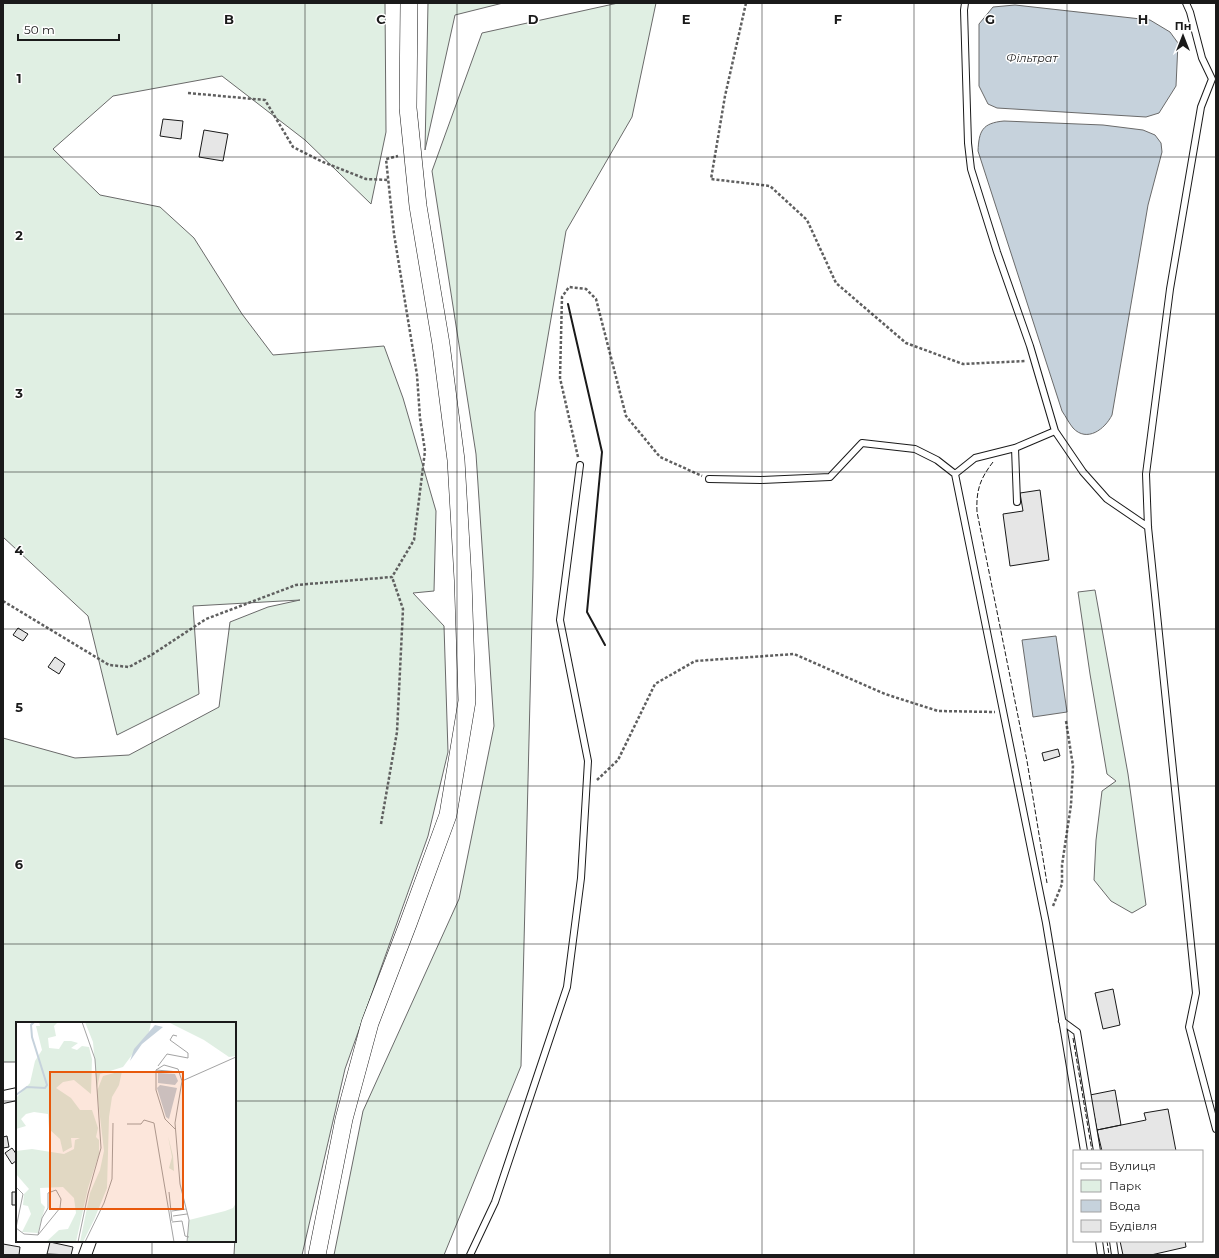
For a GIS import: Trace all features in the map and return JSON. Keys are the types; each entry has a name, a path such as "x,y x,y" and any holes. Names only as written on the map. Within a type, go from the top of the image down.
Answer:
{"main road":[{"path":"317,1255 344,1119 370,1023 448,815 467,701 463,580 456,460 441,344 418,206 408,108 409,3"}],"street":[{"path":"3,1097 16,1094"},
{"path":"85,1255 90,1242"}],"lane":[{"path":"965,3 968,143 971,169 996,252 1035,360 1055,431 1082,472 1107,499 1148,527"},
{"path":"1186,3 1190,12 1202,58 1214,79 1201,107 1170,289 1146,474 1148,527 1196,993 1189,1027 1216,1128"},
{"path":"955,474 975,458 1015,448 1055,431"},
{"path":"709,479 761,480 830,477 862,443 915,449 937,460 955,474 1046,923 1084,1150"},
{"path":"1015,448 1017,502"},
{"path":"470,1255 496,1202 567,987 581,878 588,761 560,620 580,465"},
{"path":"1062,1021 1077,1032 1097,1150"},
{"path":"1099,1242 1101,1255"},
{"path":"1113,1242 1115,1255"}],"path":[{"path":"746,3 724,96 711,179 770,186 807,220 836,283 906,343 963,364 1035,360"},
{"path":"188,93 265,100 293,147 323,162 366,180 389,180"},
{"path":"382,824 397,732 403,617 403,609 392,577 414,540 425,451 420,418 417,375 394,234 386,159 412,152"},
{"path":"580,465 560,378 562,297 569,287 586,289 596,299 626,416 660,457 709,479"},
{"path":"3,601 109,665 129,667 154,654 206,619 296,585 392,577"},
{"path":"587,790 618,760 655,684 695,661 794,654 885,694 938,711 1004,712"},
{"path":"1046,923 1062,884 1062,865 1071,805 1073,766 1066,721"}],"green space":[{"path":"3,3 385,3 386,132 371,204 305,140 222,76 113,96 53,149 100,195 160,207 194,238 242,314 273,355 384,346 403,398 436,511 434,591 413,593 444,626 448,752 428,836 345,1069 302,1255 234,1255 235,1242 236,1242 236,1022 16,1022 16,1062 3,1062 3,738 75,758 129,755 219,707 230,622 268,607 300,600 193,606 199,694 117,735 88,616 3,537"},
{"path":"428,3 503,3 455,15 425,150"},
{"path":"618,3 656,3 632,117 566,231 535,412 533,577 521,1066 444,1255 334,1255 363,1111 459,899 494,726 476,454 432,171 482,33"},
{"path":"1095,590 1128,774 1146,905 1132,913 1111,901 1094,880 1096,840 1102,791 1116,781 1107,774 1078,592"}],"water":[{"name":"Фільтрат","path":"1015,5 1150,20 1170,32 1178,43 1176,86 1159,113 1146,117 997,108 988,104 979,86 979,24 993,7"},
{"path":"1004,121 1103,125 1143,130 1155,135 1161,143 1162,152 1148,205 1112,415 1105,425 1090,434 1078,432 1073,428 1062,411 978,151 979,138 983,129 991,124"},
{"path":"1056,636 1067,712 1033,717 1022,640"}],"building":[{"path":"163,119 183,121 181,139 160,136"},
{"path":"204,130 228,134 223,161 199,157"},
{"path":"1040,490 1049,560 1010,566 1003,514 1023,511 1020,493"},
{"path":"18,628 28,634 23,641 13,635"},
{"path":"55,657 65,664 59,674 48,667"},
{"path":"1058,749 1060,756 1044,761 1042,753"},
{"path":"1113,989 1120,1025 1103,1029 1095,993"},
{"path":"1115,1090 1121,1125 1097,1130 1090,1095"},
{"path":"1168,1109 1176,1150 1102,1150 1097,1130 1146,1120 1144,1113"},
{"path":"7,1136 9,1147 3,1148 3,1137"},
{"path":"12,1148 16,1154 16,1161 12,1164 5,1153"},
{"path":"12,1192 16,1192 16,1205 12,1205"},
{"path":"50,1242 73,1247 71,1255 47,1254"},
{"path":"1120,1242 1185,1242 1186,1247 1151,1255 1123,1255"},
{"path":"3,1244 20,1247 19,1255 3,1255"}],"fence":[{"path":"993,462 982,479 978,491 977,512 1027,761 1047,883"},
{"path":"1073,1038 1092,1150"},
{"path":"1107,1242 1109,1255"}],"wall":[{"path":"568,304 602,452 587,612 605,645"}]}
